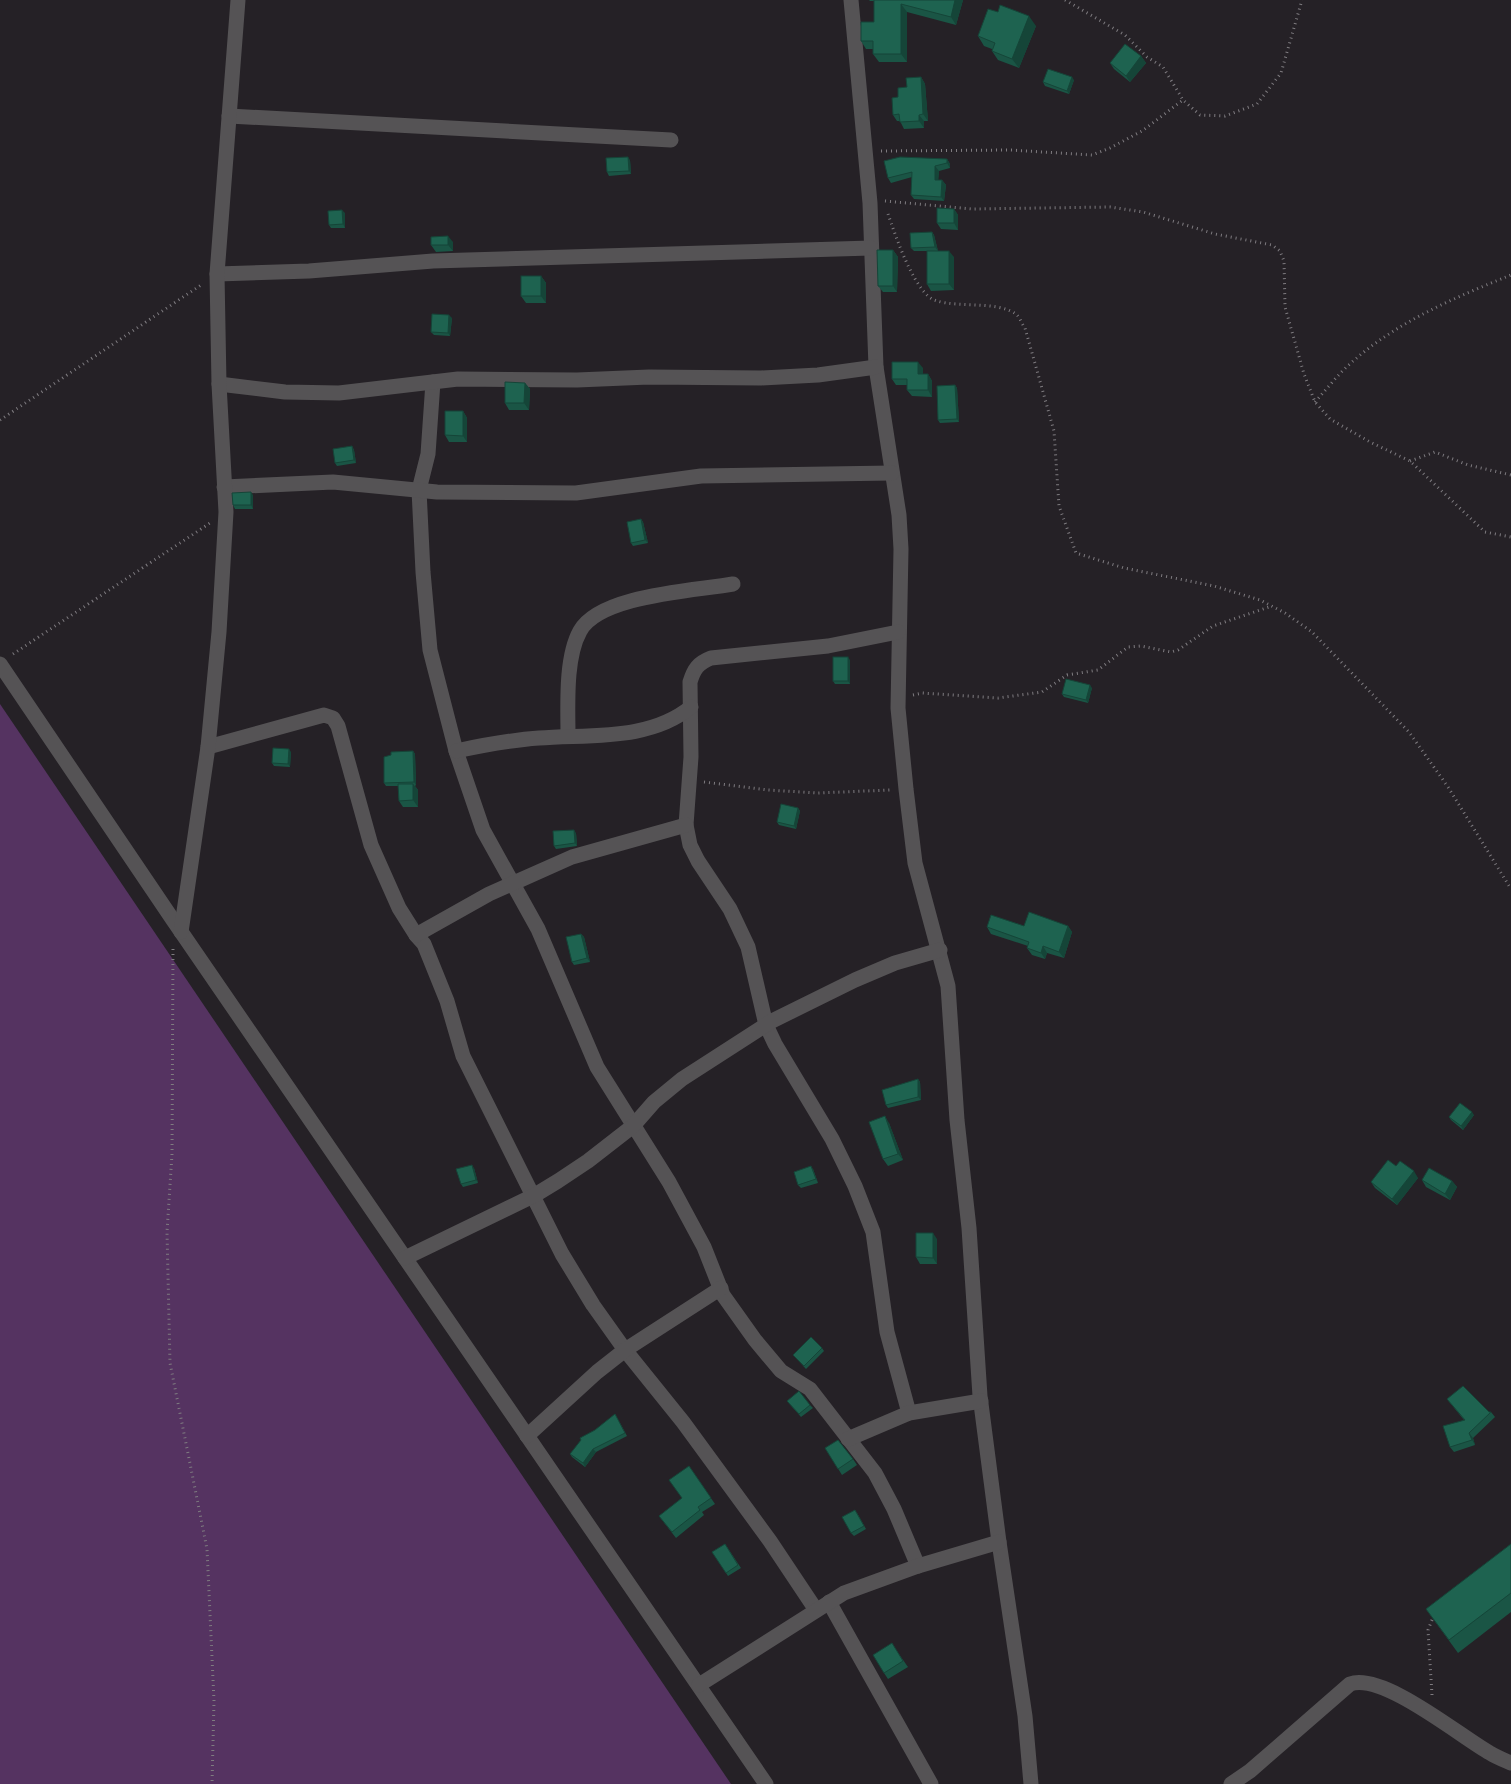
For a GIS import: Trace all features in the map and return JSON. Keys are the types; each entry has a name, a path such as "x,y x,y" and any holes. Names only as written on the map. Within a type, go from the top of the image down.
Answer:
{"street":[{"path":"177,926 208,747 219,632 226,512 219,384 217,274 238,0"},
{"path":"851,0 865,151 877,202 871,248 876,367 899,515 901,549 898,698 906,789 915,863 940,950 952,1022 957,1120 969,1228 981,1401 999,1542 1025,1716 1031,1784"},
{"path":"230,116 671,140"},
{"path":"217,274 309,271 433,261 871,248"},
{"path":"219,384 285,392 339,393 433,382 504,378 761,378 818,375 876,367"},
{"path":"433,382 428,454 419,490 423,572 430,650 456,751 483,830 538,930 597,1067 673,1190 704,1248 721,1288 755,1340 781,1371 810,1389 829,1411 875,1473 894,1508 918,1566"},
{"path":"224,487 333,482 419,490 576,493 701,476 892,473"},
{"path":"568,736 569,684 573,653 579,632 589,619 610,606 638,599 733,584"},
{"path":"898,632 828,646 710,658 700,662 694,670 690,682 689,780 686,825 690,845 698,861 730,909 748,947 766,1025 789,1069 832,1138 856,1186 873,1232 888,1332 909,1413"},
{"path":"4,661 177,926 766,1784"},
{"path":"456,751 501,742 641,731 669,723 691,707"},
{"path":"208,747 267,732 307,718 324,715 333,718 338,726 371,845 399,908 424,944 444,993 463,1056 535,1195 562,1254 593,1305 625,1350 682,1422 770,1541 823,1606 931,1784"},
{"path":"416,935 465,907 572,858 686,825"},
{"path":"405,1258 535,1195 588,1161 633,1126 654,1102 682,1079 766,1025 855,980 895,963 940,950"},
{"path":"527,1436 597,1372 625,1350 721,1288"},
{"path":"848,1439 909,1413 981,1401"},
{"path":"698,1685 844,1594 918,1566 999,1542"},
{"path":"1231,1784 1250,1770 1322,1706 1355,1682 1376,1686 1433,1713 1490,1753 1511,1763"}],"path":[{"path":"1065,0 1125,35 1147,57 1163,67 1183,100 1200,115 1225,116 1258,104 1282,73 1302,0"},
{"path":"865,151 1010,150 1092,155 1142,131 1183,100"},
{"path":"877,202 972,208 1110,207 1143,212 1215,234 1272,244 1280,251 1284,261 1286,307 1304,374 1315,402 1330,419 1370,442 1410,461 1485,532 1511,537"},
{"path":"877,202 895,234 916,280 929,297 943,302 1000,308 1016,315 1025,328 1054,431 1059,506 1076,553 1124,568 1214,586 1272,606 1312,632 1409,732 1448,787 1511,889"},
{"path":"0,420 217,274"},
{"path":"1315,402 1352,362 1396,330 1434,310 1511,275"},
{"path":"1410,461 1435,452 1468,465 1511,475"},
{"path":"4,661 226,512"},
{"path":"898,698 922,693 998,698 1042,692 1067,675 1098,670 1128,647 1141,646 1171,652 1178,650 1212,626 1272,606"},
{"path":"689,780 768,790 818,793 906,789"},
{"path":"177,926 172,1154 167,1232 170,1363 207,1549 214,1701 212,1784"},
{"path":"1433,1713 1428,1630 1432,1617 1438,1611"}],"shaded area":[{"path":"0,704 731,1784 0,1784"}],"building":[{"path":"874,0 955,0 951,17 901,4 901,54 873,54 873,41 861,41 861,22 874,22"},
{"path":"1000,5 1029,16 1012,59 992,51 995,43 978,36 988,9 998,12"},
{"path":"1125,44 1141,56 1126,76 1110,63"},
{"path":"1048,69 1072,77 1067,91 1043,82"},
{"path":"921,77 923,114 919,115 919,121 900,122 899,114 893,115 892,98 898,97 898,88 907,87 906,78"},
{"path":"628,157 629,171 607,172 606,158"},
{"path":"900,157 947,159 947,163 935,166 935,180 942,180 941,197 911,195 912,172 888,178 884,161"},
{"path":"937,208 954,209 954,223 937,223"},
{"path":"342,210 343,224 329,225 328,211"},
{"path":"932,232 935,247 911,248 910,233"},
{"path":"448,236 448,245 431,245 431,237"},
{"path":"877,250 893,250 893,286 878,286"},
{"path":"927,251 949,251 949,284 927,284"},
{"path":"521,276 541,276 541,296 521,296"},
{"path":"432,314 449,315 448,333 431,332"},
{"path":"892,362 918,362 918,374 928,374 928,390 907,390 907,379 892,379"},
{"path":"505,382 525,383 524,403 505,403"},
{"path":"955,385 957,419 938,420 937,386"},
{"path":"445,411 463,411 463,436 445,435"},
{"path":"352,446 354,460 335,463 333,449"},
{"path":"251,492 251,505 233,505 232,493"},
{"path":"641,519 645,540 631,543 627,522"},
{"path":"833,657 848,657 848,681 833,681"},
{"path":"1066,679 1090,685 1086,700 1062,694"},
{"path":"273,748 289,749 288,764 272,763"},
{"path":"413,751 414,782 384,783 384,757 391,755 391,752"},
{"path":"398,784 413,784 413,800 399,801"},
{"path":"781,804 798,808 794,826 777,822"},
{"path":"574,830 575,843 554,846 553,831"},
{"path":"1029,912 1068,926 1059,952 1043,946 1041,953 1027,948 1029,942 987,927 991,915 1024,926"},
{"path":"581,934 587,958 572,962 566,937"},
{"path":"918,1079 918,1097 886,1105 882,1090"},
{"path":"1460,1103 1472,1112 1461,1126 1449,1117"},
{"path":"885,1116 898,1154 883,1159 869,1122"},
{"path":"1388,1160 1396,1166 1400,1161 1414,1171 1392,1199 1371,1182"},
{"path":"472,1165 476,1180 461,1184 456,1169"},
{"path":"811,1166 816,1179 798,1185 794,1172"},
{"path":"1429,1168 1452,1181 1445,1194 1422,1180"},
{"path":"916,1233 933,1233 933,1258 916,1257"},
{"path":"811,1337 822,1348 804,1366 793,1355"},
{"path":"1463,1386 1491,1412 1469,1433 1472,1440 1450,1447 1443,1426 1465,1420 1447,1399"},
{"path":"799,1391 810,1405 799,1414 787,1401"},
{"path":"615,1414 625,1433 593,1449 583,1463 570,1454 581,1440 580,1438 595,1430"},
{"path":"838,1440 853,1459 838,1469 825,1448"},
{"path":"689,1466 711,1498 698,1507 700,1510 672,1532 659,1516 682,1498 669,1480"},
{"path":"855,1510 864,1526 851,1533 842,1517"},
{"path":"725,1544 738,1565 726,1573 712,1552"},
{"path":"1511,1544 1511,1593 1449,1640 1426,1609"},
{"path":"892,1643 903,1661 884,1673 873,1655"}]}
